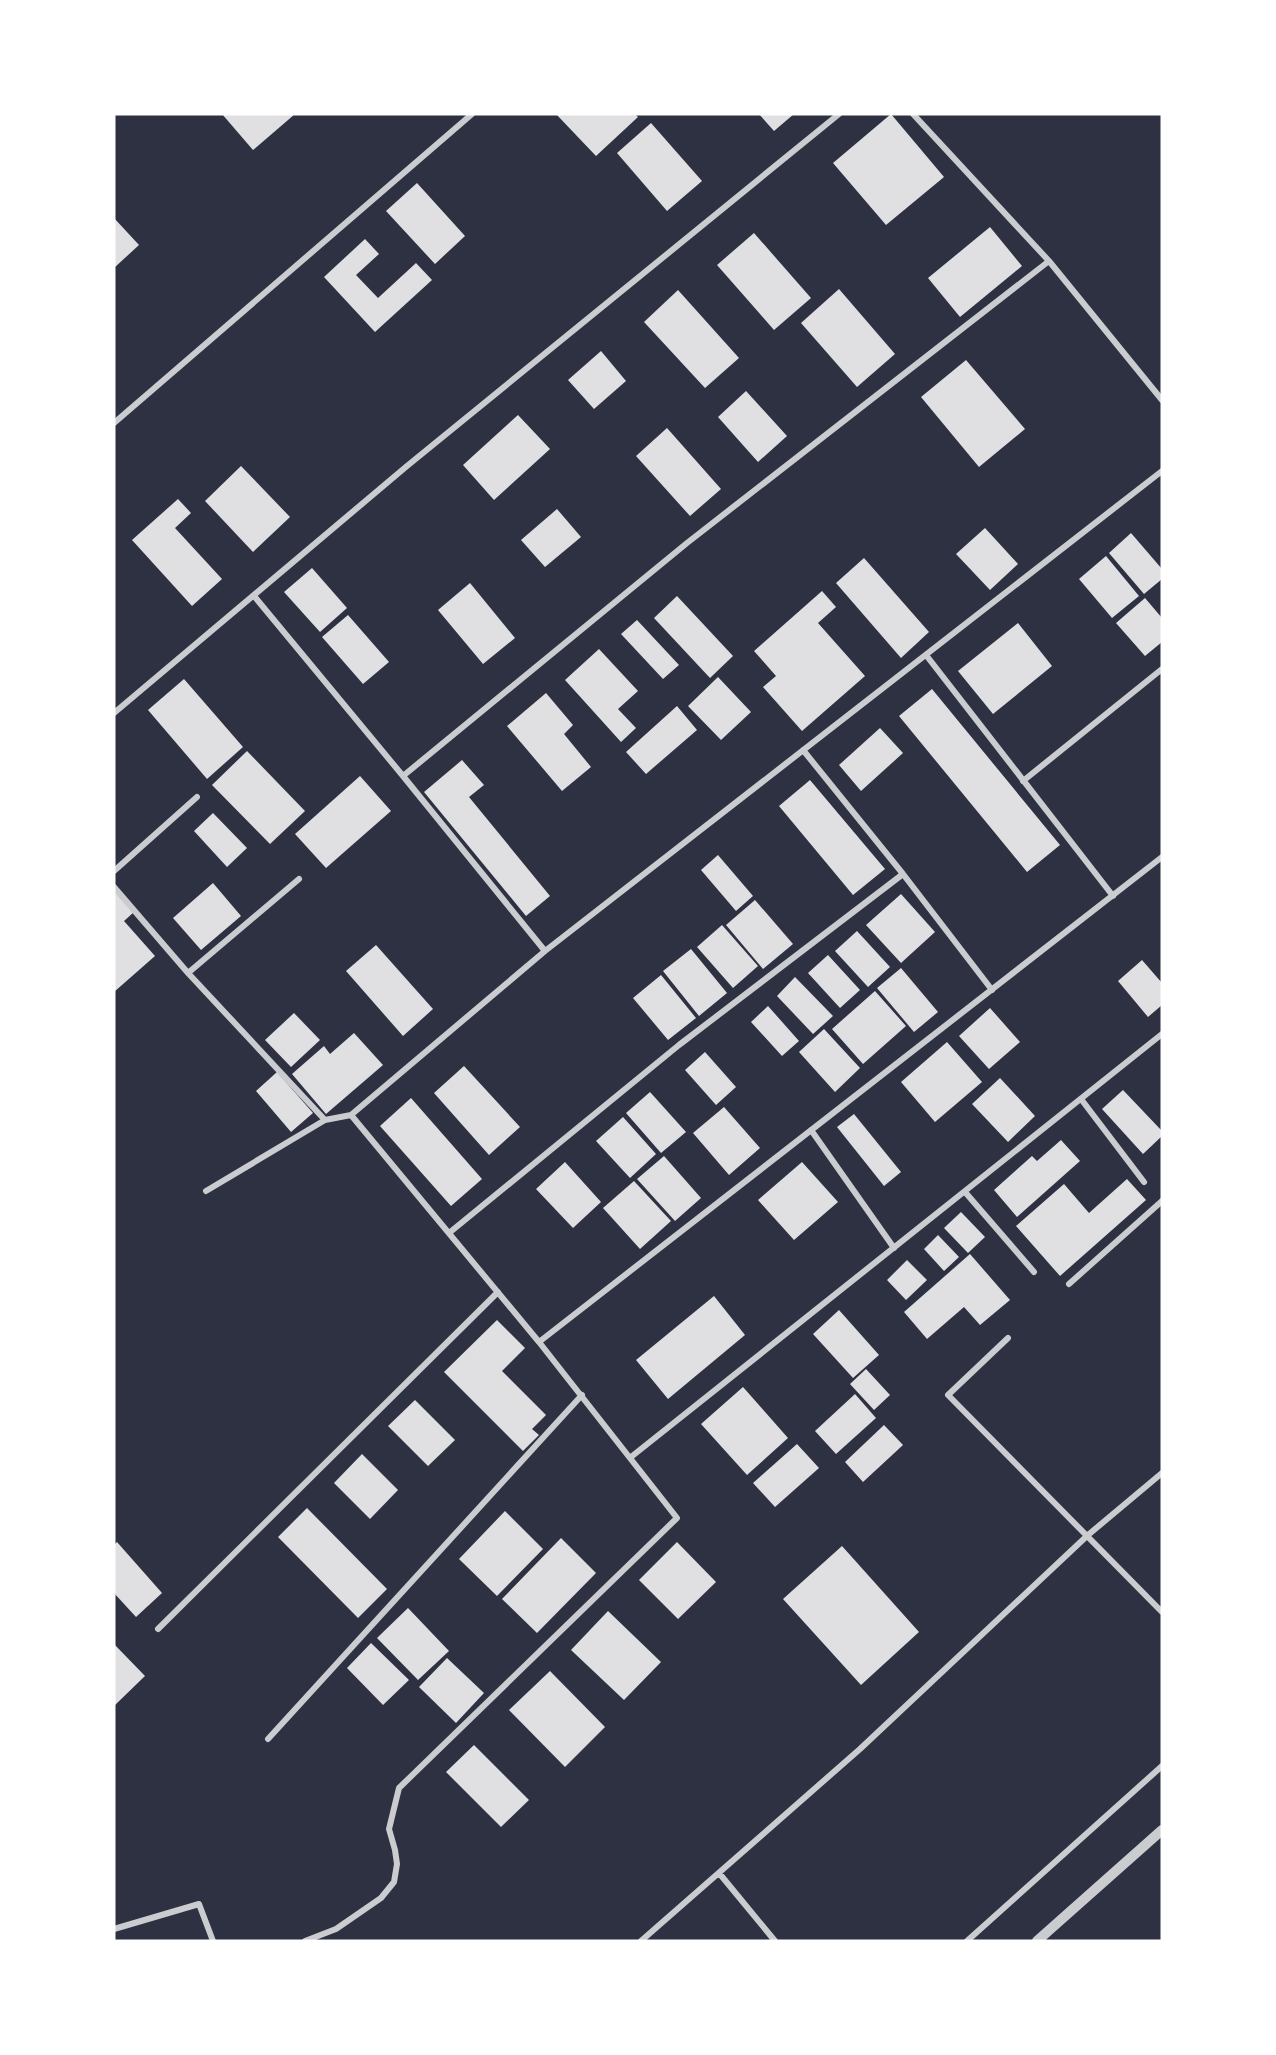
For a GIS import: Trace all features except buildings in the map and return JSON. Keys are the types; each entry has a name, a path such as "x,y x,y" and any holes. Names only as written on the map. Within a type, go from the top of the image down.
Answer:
{"street":[{"path":"114,423 472,114"},
{"path":"114,712 407,466 839,114"},
{"path":"913,114 1048,261 1162,400"},
{"path":"403,776 687,543 1048,261"},
{"path":"206,1191 325,1120 351,1115 545,951 1162,471"},
{"path":"254,596 545,951"},
{"path":"926,655 1113,896"},
{"path":"1023,781 1162,669"},
{"path":"803,750 903,874 992,990"},
{"path":"114,871 197,796"},
{"path":"539,1342 1162,857"},
{"path":"449,1233 679,1045 903,874"},
{"path":"188,973 299,879"},
{"path":"114,887 188,973 325,1120"},
{"path":"631,1457 1162,1034"},
{"path":"1081,1099 1143,1182"},
{"path":"304,1941 336,1929 381,1898 394,1882 397,1864 389,1829 399,1788 677,1518 582,1395 351,1115"},
{"path":"812,1130 894,1248"},
{"path":"965,1192 1034,1272"},
{"path":"1069,1284 1162,1201"},
{"path":"158,1629 498,1292"},
{"path":"1008,1338 948,1395 1162,1612"},
{"path":"268,1739 582,1395"},
{"path":"641,1941 860,1749 1088,1535 1162,1473"},
{"path":"967,1941 1162,1766"},
{"path":"1037,1941 1162,1830"},
{"path":"719,1873 775,1941"},
{"path":"114,1929 199,1904 213,1941"}]}
